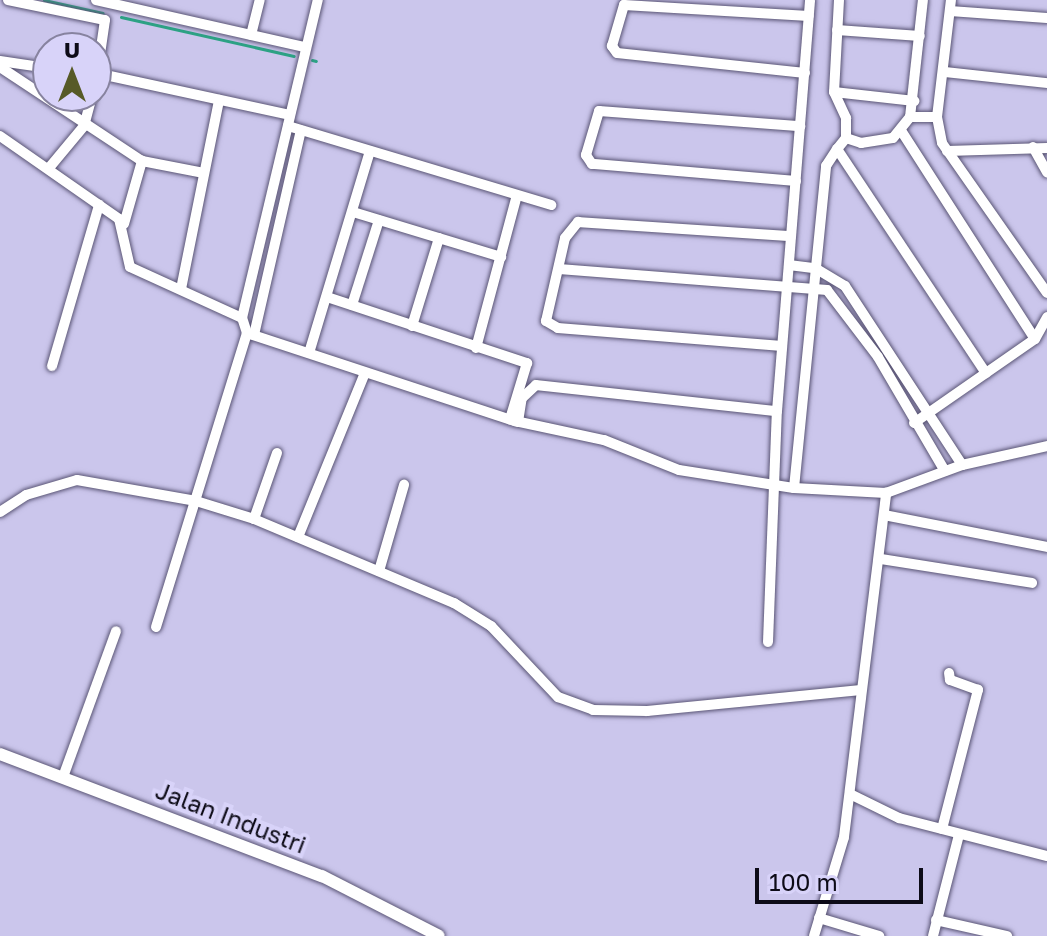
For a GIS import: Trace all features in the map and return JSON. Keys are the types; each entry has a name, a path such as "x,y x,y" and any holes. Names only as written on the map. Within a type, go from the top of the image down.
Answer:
{"street":[{"path":"8,0 105,20 103,32"},
{"path":"96,0 305,47"},
{"path":"251,35 260,0"},
{"path":"242,318 318,0"},
{"path":"768,642 777,411 810,0"},
{"path":"794,488 826,166 846,138 845,109 834,92 839,0"},
{"path":"846,138 878,142 902,132 914,101 923,0"},
{"path":"805,73 617,53 612,46 624,5 809,16"},
{"path":"1047,18 951,6 937,117 947,151 1047,293"},
{"path":"837,30 920,36"},
{"path":"0,64 32,67"},
{"path":"0,64 84,126 142,161 204,173"},
{"path":"945,72 1047,83"},
{"path":"112,79 219,100 289,121 301,130 551,205"},
{"path":"834,92 914,101"},
{"path":"181,289 219,100"},
{"path":"796,181 592,164 586,155 599,111 800,126"},
{"path":"49,168 84,126 88,112"},
{"path":"910,117 937,117"},
{"path":"156,627 250,334 301,130"},
{"path":"902,132 1035,339"},
{"path":"0,136 124,224"},
{"path":"1033,147 1047,172"},
{"path":"947,151 1047,148"},
{"path":"837,149 986,373"},
{"path":"309,353 370,151"},
{"path":"142,161 124,224 124,255 130,267 242,318 250,334 514,420 604,440 679,470 794,488 886,493 962,465 1047,446"},
{"path":"476,348 517,195"},
{"path":"52,366 99,205"},
{"path":"353,212 501,257"},
{"path":"352,305 379,220"},
{"path":"782,346 552,327 546,321 568,230 585,220 791,236"},
{"path":"412,326 439,238"},
{"path":"789,265 815,268 845,286 962,465"},
{"path":"559,269 813,285 827,290 853,320 945,471"},
{"path":"327,297 527,363 514,420"},
{"path":"914,423 1035,339 1047,317"},
{"path":"298,537 365,373"},
{"path":"514,420 522,398 536,385 777,411"},
{"path":"254,519 277,453"},
{"path":"0,512 26,495 77,480 196,501 254,519 379,571 491,626 558,697 593,710 647,711 861,690"},
{"path":"379,571 404,485"},
{"path":"814,936 844,837 861,690 881,559 886,493"},
{"path":"884,515 1047,547"},
{"path":"881,559 1032,583"},
{"path":"63,777 116,631"},
{"path":"942,829 978,690 950,680 949,673"},
{"name":"Jalan Industri","path":"0,754 322,876 439,936"},
{"path":"850,794 899,818 1047,856"},
{"path":"933,936 959,835"},
{"path":"819,918 879,936"},
{"path":"936,920 1007,936"}],"waterway":[{"path":"44,0 103,13"},
{"path":"121,17 294,56"},
{"path":"312,60 316,61"}]}
